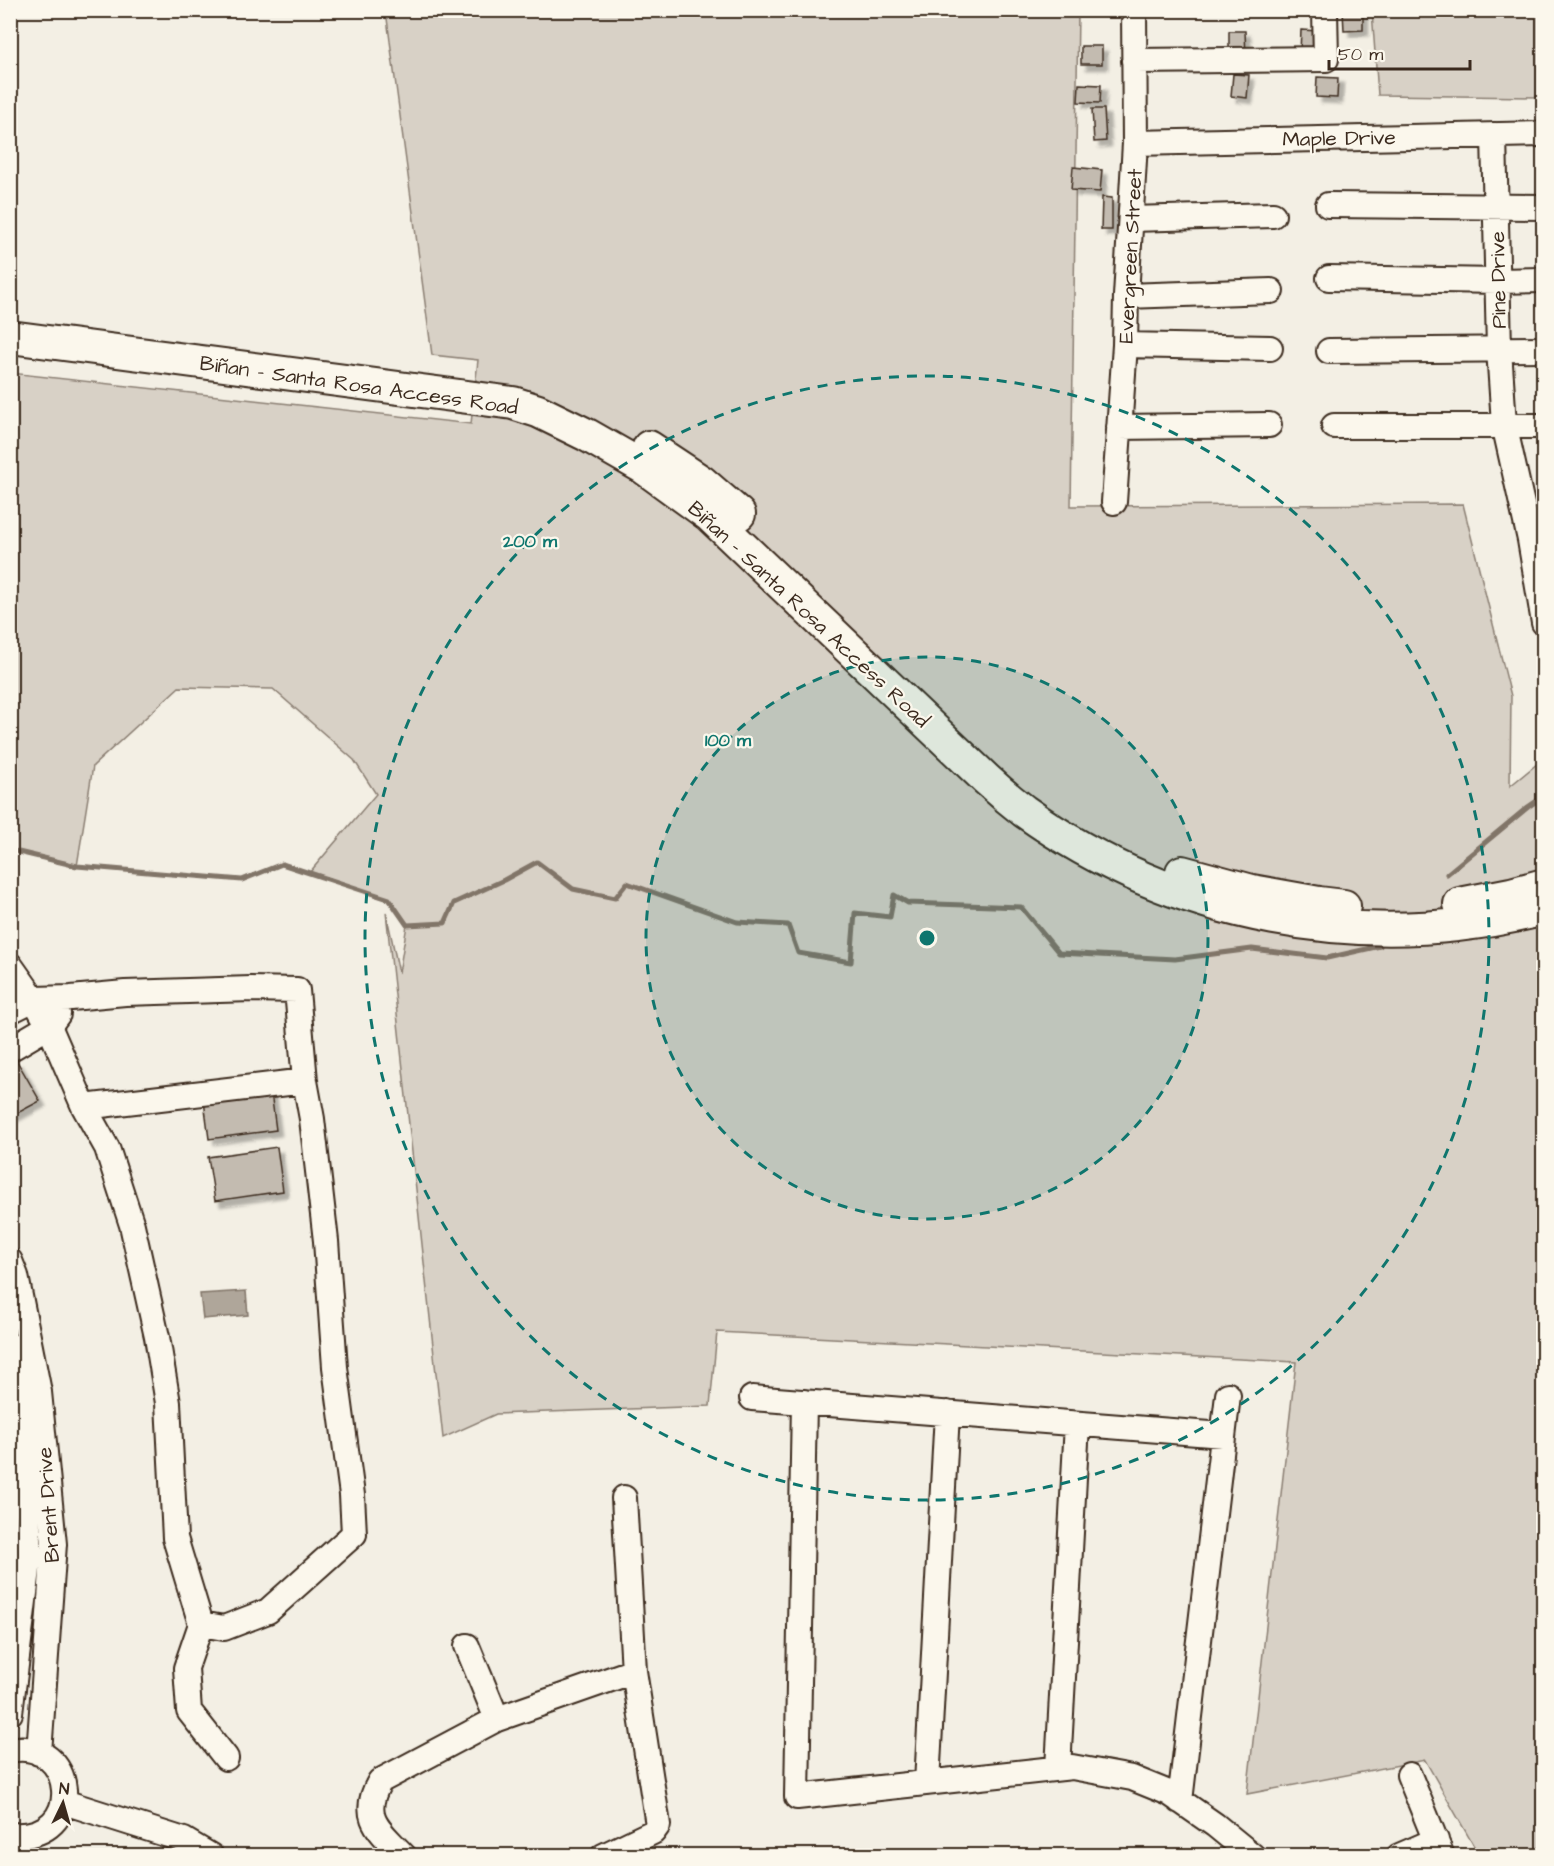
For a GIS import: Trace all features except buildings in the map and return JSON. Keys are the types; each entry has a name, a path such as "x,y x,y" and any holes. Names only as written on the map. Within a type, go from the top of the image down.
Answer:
{"main road":[{"name":"Biñan - Santa Rosa Access Road","path":"10,319 473,379 514,394"},
{"name":"Biñan - Santa Rosa Access Road","path":"10,337 514,394 580,409 662,454 731,506 988,767 1117,845 1188,875 1252,891 1319,903 1515,916 1544,909"},
{"name":"Biñan - Santa Rosa Access Road","path":"1464,914 1511,894 1544,885"}],"street":[{"name":"Evergreen Street","path":"1114,502 1136,143 1134,10"},
{"path":"1134,62 1326,59 1325,10"},
{"name":"Maple Drive","path":"1136,143 1544,134"},
{"name":"Pine Drive","path":"1494,135 1499,349 1504,424 1537,534 1544,623"},
{"path":"1328,205 1544,207"},
{"path":"1131,219 1272,215"},
{"path":"1329,278 1544,280"},
{"path":"1126,296 1271,291"},
{"path":"1125,345 1270,348"},
{"path":"1329,351 1544,349"},
{"path":"1334,426 1504,424 1544,426"},
{"path":"1119,427 1269,425"},
{"path":"10,965 34,999 49,1026 84,1107 107,1148 132,1225 157,1337 168,1403 175,1538 201,1624 186,1668 189,1711 226,1758"},
{"path":"10,1011 34,999 125,993 297,990 305,1080 323,1206 335,1367 352,1495 354,1534 268,1611 224,1628 201,1624"},
{"path":"10,1049 49,1026 71,998"},
{"path":"84,1107 305,1080"},
{"name":"Brent Drive","path":"10,1261 16,1276 28,1392 54,1544 39,1753"},
{"name":"Brent Drive","path":"10,1346 28,1392 30,1553 10,1713"},
{"path":"1180,1801 1228,1395"},
{"path":"752,1398 1223,1435"},
{"path":"804,1402 797,1797 1072,1767 1131,1778 1169,1793 1215,1825 1253,1856"},
{"path":"927,1784 947,1413"},
{"path":"1058,1768 1077,1424"},
{"path":"603,1856 653,1832 658,1825 634,1671 624,1498"},
{"path":"19,1644 47,1646"},
{"path":"467,1646 497,1719"},
{"path":"404,1856 380,1832 370,1814 372,1795 380,1781 497,1719 634,1671"},
{"path":"10,1750 28,1750 39,1753 51,1761 60,1773 64,1787 64,1802 59,1815 50,1826 24,1837 10,1835"},
{"path":"1399,1856 1439,1848 1410,1775"},
{"path":"64,1802 184,1840 211,1856"}],"shaded area":[{"path":"386,11 1078,11 1071,506 1463,504 1511,696 1510,786 1543,759 1543,1855 1479,1855 1425,1760 1247,1794 1296,1362 717,1332 710,1406 496,1414 443,1438 386,912 399,973 407,925 389,899 310,872 376,794 354,760 273,689 179,687 93,766 77,866 11,850 11,373 471,424 478,360 432,355"},
{"path":"1372,11 1543,11 1543,97 1378,95"},
{"path":"246,1291 248,1315 203,1319 200,1294"}],"waterway":[{"path":"1447,874 1544,796"},
{"path":"10,850 77,866 242,880 282,864 389,899 407,925 445,923 454,903 537,862 573,889 615,898 627,883 737,922 788,925 798,953 851,962 855,913 890,917 894,895 908,903 1021,907 1059,953 1175,959 1252,949 1327,958 1380,946"}]}
